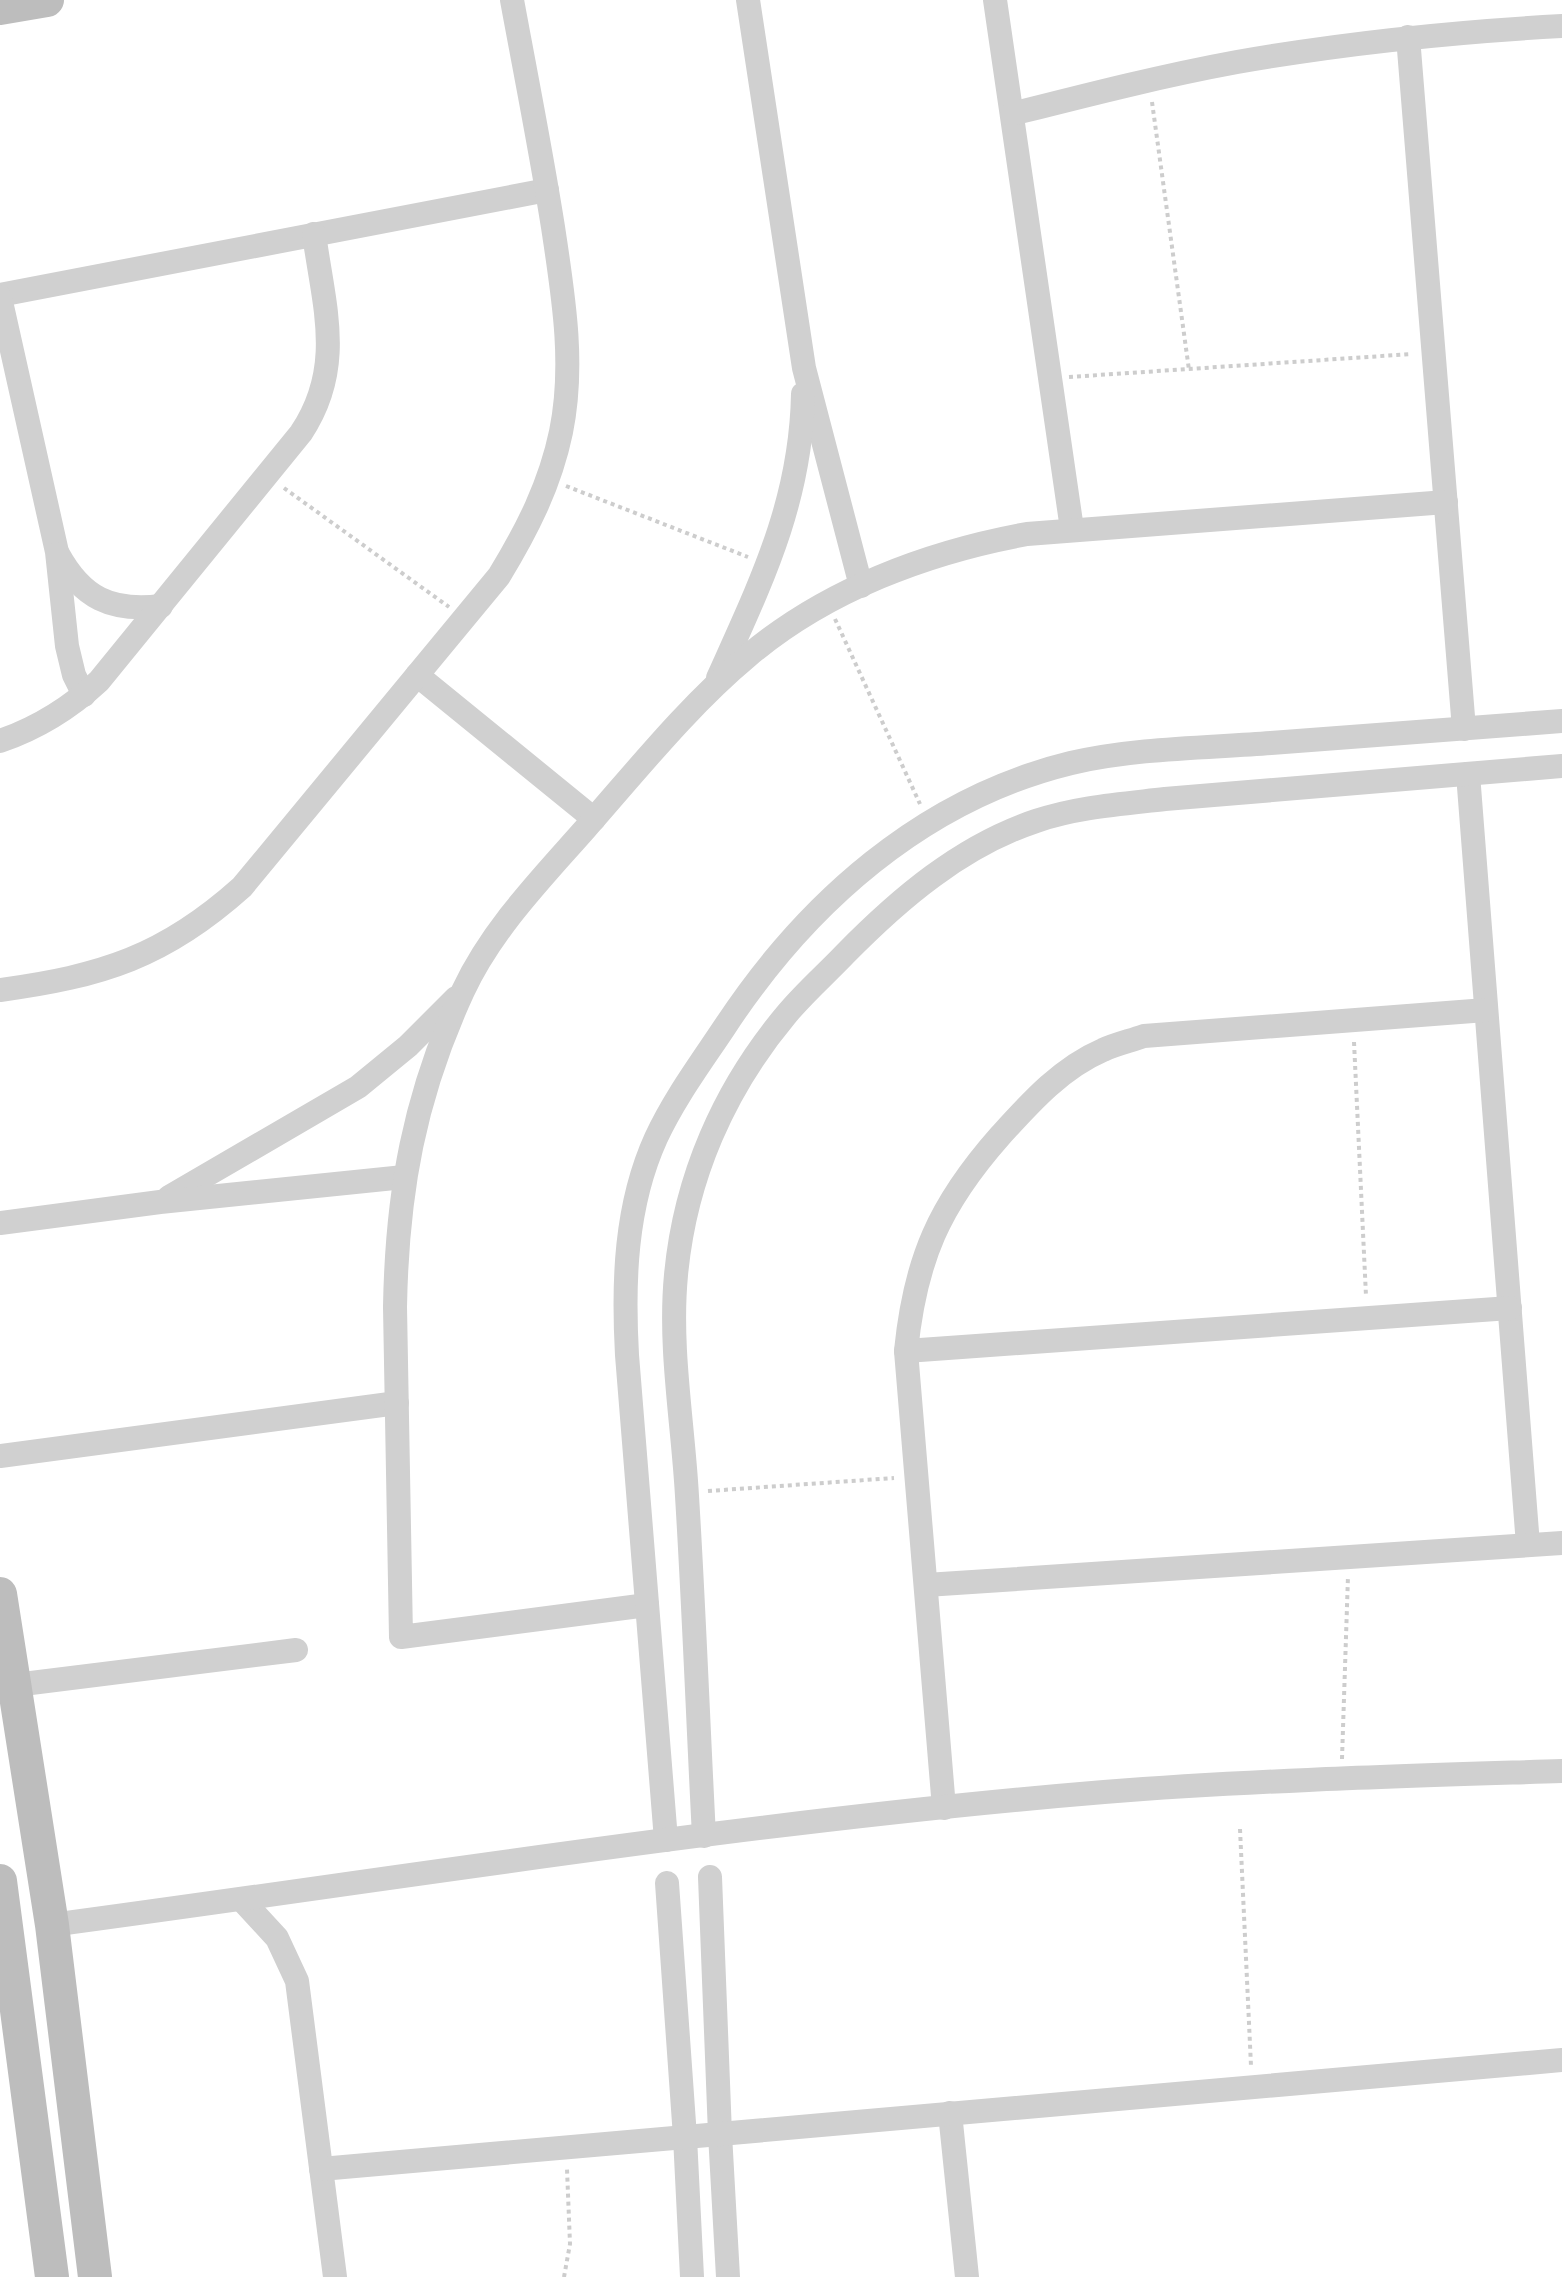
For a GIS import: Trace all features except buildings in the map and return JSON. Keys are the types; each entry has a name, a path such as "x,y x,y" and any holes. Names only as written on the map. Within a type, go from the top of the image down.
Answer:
{"street":[{"path":"0,8 47,0"},
{"path":"0,990 58,982 128,962 169,942 217,910 242,887 499,576 527,529 549,479 561,431 567,382 562,283 512,0"},
{"path":"748,0 804,368 861,586"},
{"path":"995,0 1072,529"},
{"path":"1012,114 1149,80 1307,50 1408,37 1562,26"},
{"path":"1408,37 1464,729"},
{"path":"84,695 74,675 67,646 57,552 0,296 547,190"},
{"path":"0,741 42,723 99,681 313,415 327,377 327,336 314,234"},
{"path":"714,686 769,565 792,486 800,433 804,368"},
{"path":"647,1605 401,1637 396,1264 404,1177 427,1081 463,991 502,927 714,686 749,655 827,603 861,586 939,555 982,542 1072,529 1446,502"},
{"path":"57,552 69,574 88,592 110,604 136,609 161,606"},
{"path":"417,675 594,819"},
{"path":"666,1840 624,1299 628,1243 639,1188 655,1140 678,1097 737,1008 773,961 850,880 894,844 928,822 992,789 1032,774 1116,755 1562,721"},
{"path":"704,1836 687,1492 675,1342 675,1276 685,1211 704,1149 733,1089 786,1015 872,927 921,884 976,847 1036,821 1100,806 1165,799 1562,766"},
{"path":"1468,774 1528,1545"},
{"path":"160,1202 358,1087 408,1046 463,991"},
{"path":"944,1808 906,1351 909,1312 931,1237 970,1170 1031,1101 1064,1072 1102,1050 1144,1036 1486,1010"},
{"path":"0,1223 160,1202 404,1177"},
{"path":"906,1351 1510,1308"},
{"path":"0,1456 397,1403"},
{"path":"926,1585 1562,1543"},
{"path":"0,1594 52,1925 95,2277"},
{"path":"15,1685 296,1650"},
{"path":"52,1925 666,1840 944,1808 1117,1791 1341,1778 1562,1771"},
{"path":"710,1877 728,2277"},
{"path":"0,1881 52,2277"},
{"path":"667,1883 692,2277"},
{"path":"242,1900 286,1951 297,1981 335,2277"},
{"path":"321,2169 1562,2060"},
{"path":"950,2113 967,2277"}],"path":[{"path":"1149,80 1189,370"},
{"path":"1051,379 1434,353"},
{"path":"266,475 464,618"},
{"path":"549,479 769,565"},
{"path":"827,603 928,822"},
{"path":"1353,1019 1367,1318"},
{"path":"687,1492 917,1476"},
{"path":"1341,1778 1349,1557"},
{"path":"1240,1829 1252,2087"},
{"path":"564,2277 570,2244 566,2147"}]}
